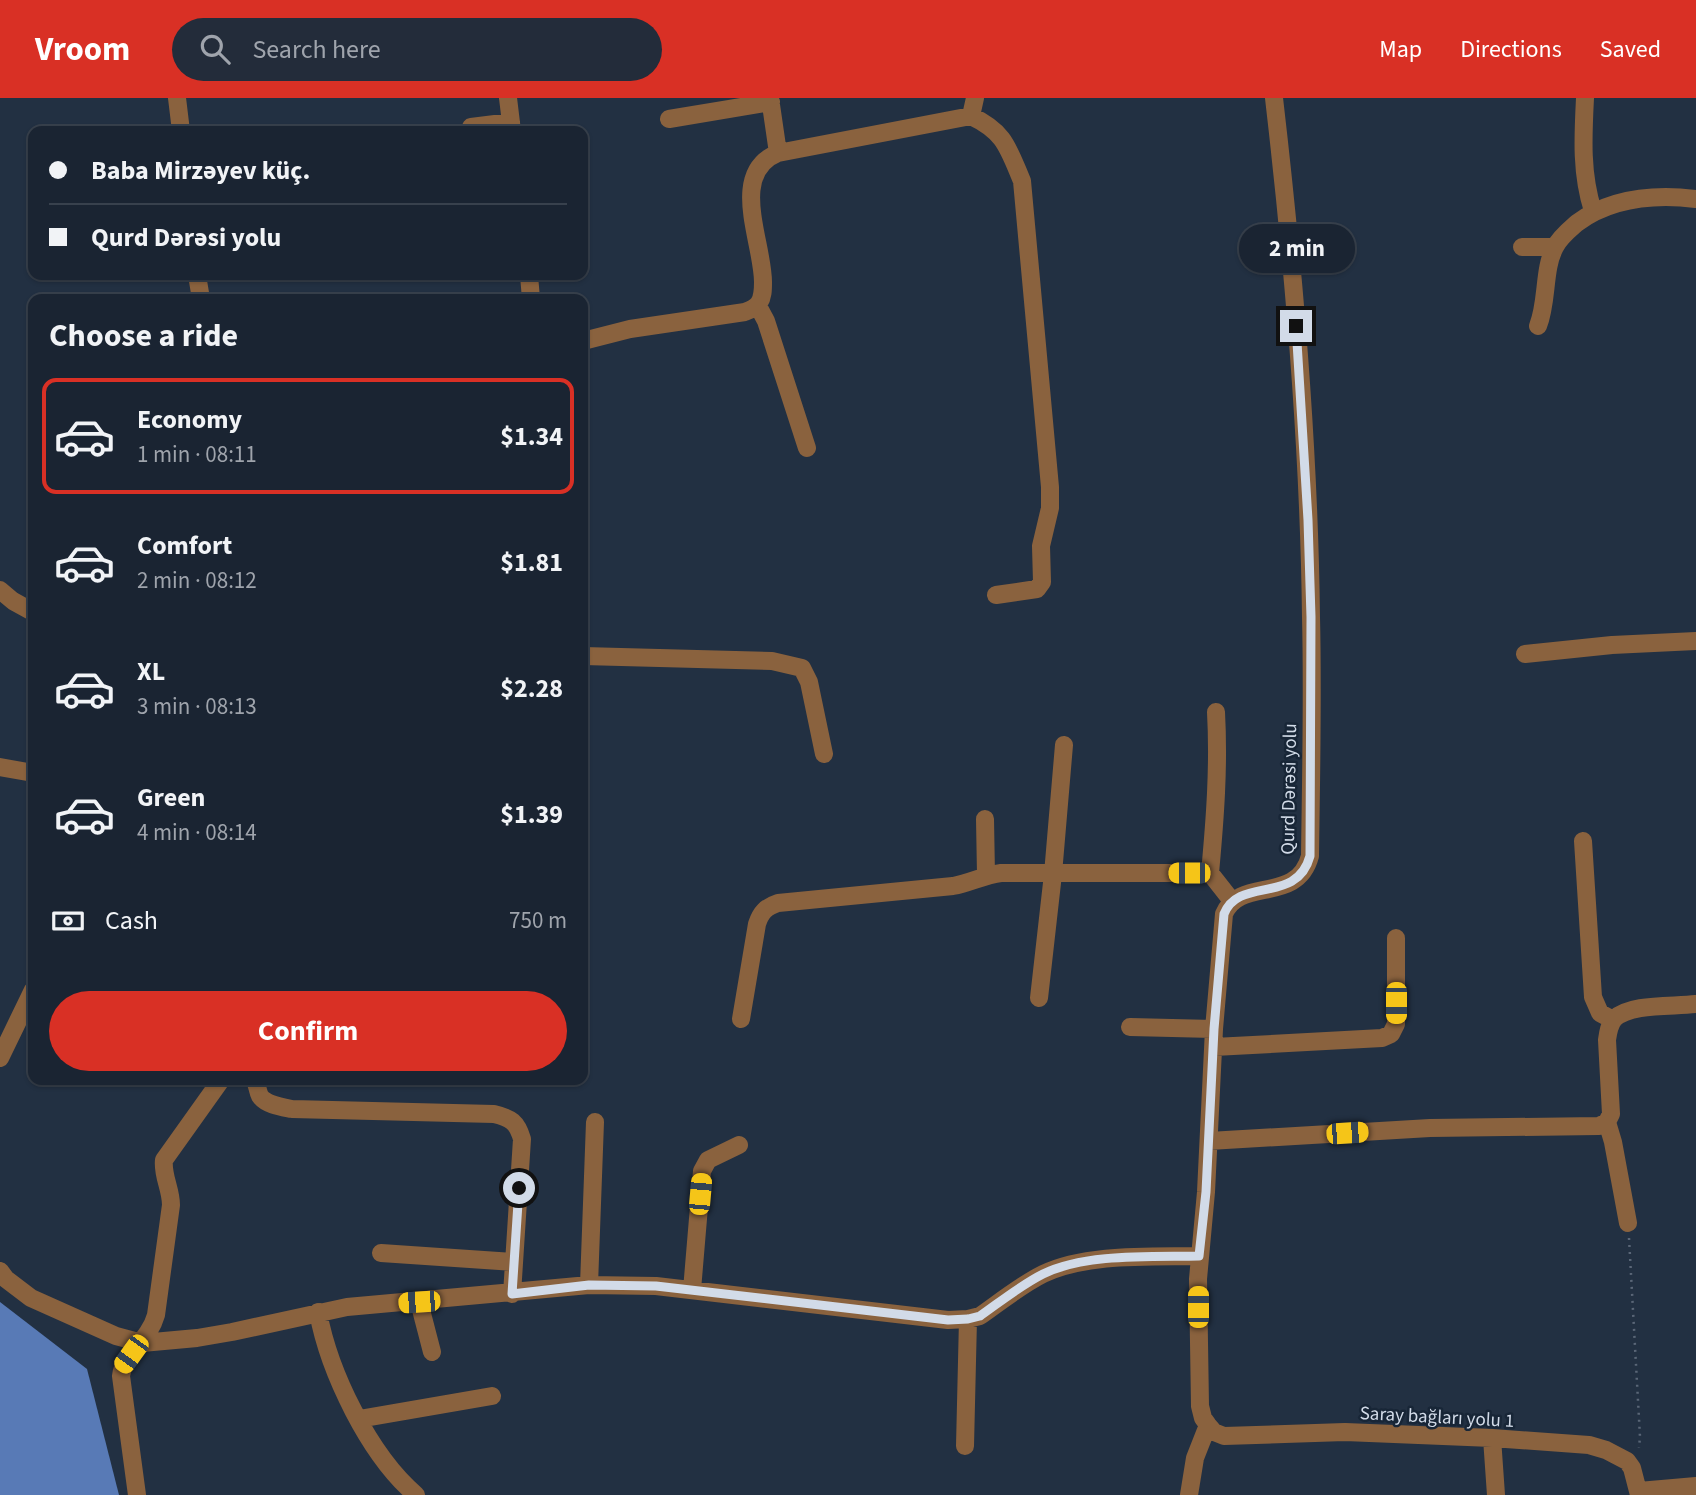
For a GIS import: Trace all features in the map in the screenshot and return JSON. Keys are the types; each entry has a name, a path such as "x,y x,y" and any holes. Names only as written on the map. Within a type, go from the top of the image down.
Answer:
{"street":[{"path":"177,98 180,126"},
{"path":"508,98 511,126"},
{"path":"971,116 975,98"},
{"name":"Qurd Dərəsi yolu","path":"1232,901 1244,895 1290,884 1307,869 1310,856 1311,617 1308,520 1294,300 1274,98"},
{"path":"1585,98 1584,170 1593,211"},
{"path":"670,119 771,100 778,153"},
{"path":"588,340 629,329 745,312 758,306 762,297 763,276 751,182 756,168 765,158 778,153 971,116 996,130 1006,144 1022,181 1050,508 1041,546 1042,582 1037,589 996,595"},
{"path":"1538,326 1544,309 1550,260 1555,247 1567,231 1593,211 1615,202 1656,197 1696,199"},
{"path":"1521,247 1555,247"},
{"path":"758,306 766,321 807,449"},
{"path":"0,590 28,609"},
{"path":"1525,654 1612,645 1696,641"},
{"path":"588,656 772,661 802,668 809,682 824,754"},
{"path":"1189,1495 1195,1458 1208,1425 1203,1419 1199,1390 1199,1256 1206,1192 1224,914 1232,901 1210,873 1218,776 1216,712"},
{"path":"1039,998 1054,874 1064,745"},
{"path":"0,767 28,772"},
{"path":"985,819 986,875"},
{"path":"1583,841 1593,997 1600,1013 1614,1020"},
{"path":"741,1019 757,924 767,906 953,886 967,884 986,875 1210,873"},
{"path":"1130,1027 1214,1038 1382,1038 1391,1034 1396,1024 1396,938"},
{"path":"0,1058 28,1000"},
{"path":"1628,1223 1614,1142 1607,1122 1612,1104 1607,1040 1609,1028 1624,1012 1639,1008 1696,1004"},
{"path":"137,1495 122,1367 152,1328 156,1314 172,1205 172,1195 163,1168 164,1160 217,1085"},
{"path":"257,1085 260,1096 266,1102 292,1109 494,1114 510,1118 518,1125 522,1139 512,1294"},
{"path":"589,1285 595,1122"},
{"path":"1209,1141 1430,1128 1591,1127 1607,1122"},
{"path":"692,1290 702,1171 708,1160 739,1145"},
{"path":"381,1253 514,1262"},
{"path":"0,1271 31,1298 116,1336 142,1343 232,1332 347,1307 589,1285 656,1286 948,1320 968,1319 980,1316 1042,1275 1056,1269 1128,1257 1199,1256"},
{"path":"419,1302 432,1352"},
{"path":"318,1312 327,1347 359,1419 390,1468 416,1495"},
{"path":"965,1446 968,1319"},
{"path":"359,1419 492,1396"},
{"name":"Saray bağları yolu 1","path":"1208,1425 1214,1432 1224,1436 1345,1432 1589,1445 1618,1455 1632,1468"},
{"path":"1492,1438 1496,1495"},
{"path":"1632,1468 1639,1493 1696,1486"}],"path":[{"path":"1628,1223 1640,1437 1638,1454 1632,1468"}],"water":[{"path":"0,1302 87,1369 119,1495 0,1495"}],"route":[{"path":"519,1188 512,1294 589,1285 656,1286 948,1320 968,1319 980,1316 1042,1275 1056,1269 1128,1257 1199,1256 1206,1192 1214,1029 1224,914 1232,901 1244,895 1290,884 1307,869 1310,856 1311,617 1296,326"}]}
